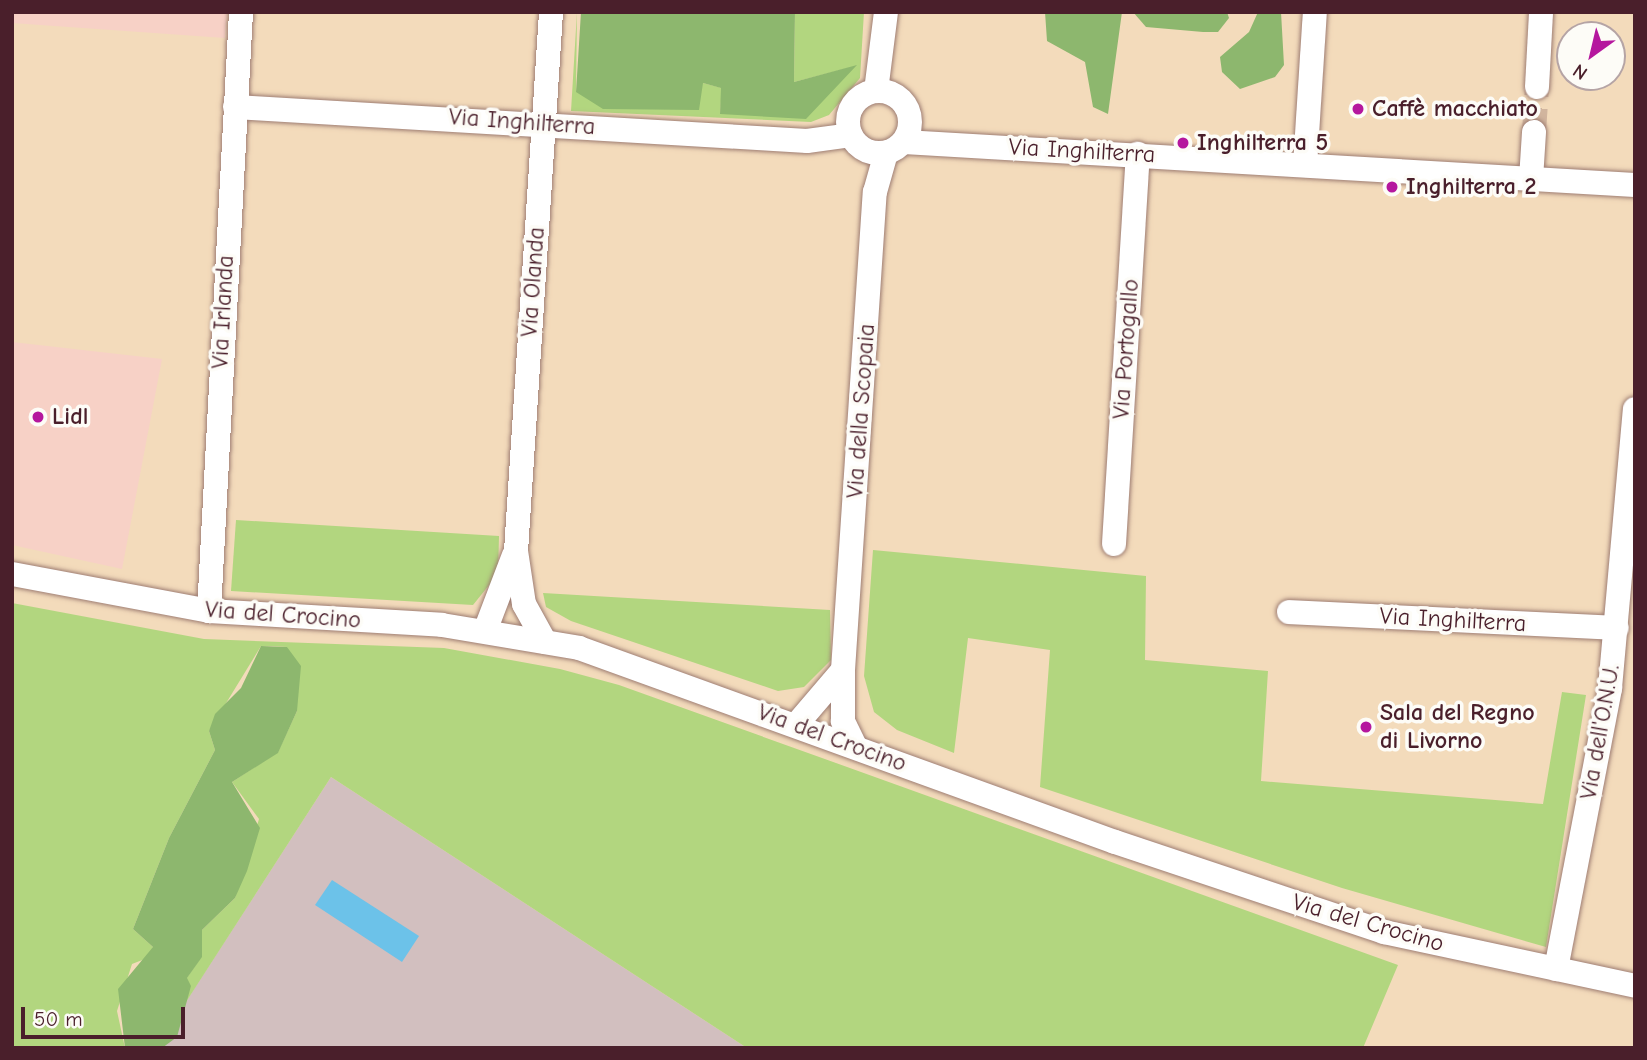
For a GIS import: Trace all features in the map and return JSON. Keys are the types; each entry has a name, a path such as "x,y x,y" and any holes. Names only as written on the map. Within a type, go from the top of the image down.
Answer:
{"street":[{"name":"Via Irlanda","path":"209,611 240,12"},
{"name":"Via Olanda","path":"545,642 524,604 516,551 551,12"},
{"path":"886,12 885,92 910,115 949,143"},
{"path":"1305,165 1315,12"},
{"path":"1537,87 1541,12"},
{"path":"885,92 854,104 871,140 910,115"},
{"name":"Via Inghilterra","path":"235,107 799,138 1138,153 1635,185"},
{"path":"1531,179 1534,132"},
{"name":"Via della Scopaia","path":"855,746 843,721 843,670 874,206 871,140"},
{"name":"Via Portogallo","path":"1114,544 1138,153"},
{"name":"Via dell'O.N.U.","path":"1556,969 1617,628 1635,409"},
{"name":"Via Olanda","path":"485,631 516,551"},
{"name":"Via del Crocino","path":"12,574 209,611 485,631 545,642 651,671 796,725 1384,932 1635,986"},
{"name":"Via Inghilterra","path":"1289,612 1617,628"},
{"path":"796,725 843,670"}],"shaded area":[{"path":"12,12 227,12 225,38 12,23"},
{"path":"12,342 162,359 122,569 12,545"},
{"path":"331,777 747,1048 125,1048 187,1000"}],"green space":[{"path":"577,12 576,92 703,83 722,88 720,114 856,66 794,82 795,12 864,12 860,78 829,115 811,122 571,111"},
{"path":"581,12 795,12 794,82 857,65 806,119 720,114 721,88 703,83 699,110 603,109 576,92"},
{"path":"1045,12 1122,12 1108,114 1093,107 1085,62 1047,41"},
{"path":"1133,12 1227,12 1229,18 1218,32 1203,32 1146,27"},
{"path":"1258,12 1281,12 1284,65 1275,77 1240,89 1222,72 1220,57 1249,32"},
{"path":"236,520 499,536 498,574 473,605 231,591"},
{"path":"873,550 1146,576 1145,660 1268,671 1261,781 1543,804 1562,692 1586,695 1546,947 1342,888 1040,787 1050,650 968,638 954,753 897,730 874,712 864,676"},
{"path":"543,593 830,610 831,660 804,687 778,691 571,621 546,607"},
{"path":"12,603 204,639 444,648 560,669 619,685 1398,965 1363,1048 747,1048 331,777 186,1002 186,979 202,956 202,930 235,898 259,819 232,782 278,752 297,711 287,647 261,646 209,731 215,750 169,838 133,929 153,947 150,957 132,964 117,1011 125,1048 12,1048"},
{"path":"261,646 287,647 301,666 297,711 278,753 232,782 260,828 247,871 235,898 202,930 202,957 187,978 191,986 177,1037 162,1048 125,1048 118,989 153,947 133,929 169,838 215,750 209,731 215,714 241,688"}],"water":[{"path":"332,880 419,936 402,962 315,905"}],"tunnel":[{"path":"1534,132 1537,87"}],"place":[{"name":"Caffè macchiato","path":"1358,109"},
{"name":"Inghilterra 5","path":"1183,143"},
{"name":"Inghilterra 2","path":"1392,187"},
{"name":"Lidl","path":"38,417"},
{"name":"Sala del Regno di Livorno","path":"1366,727"}]}
